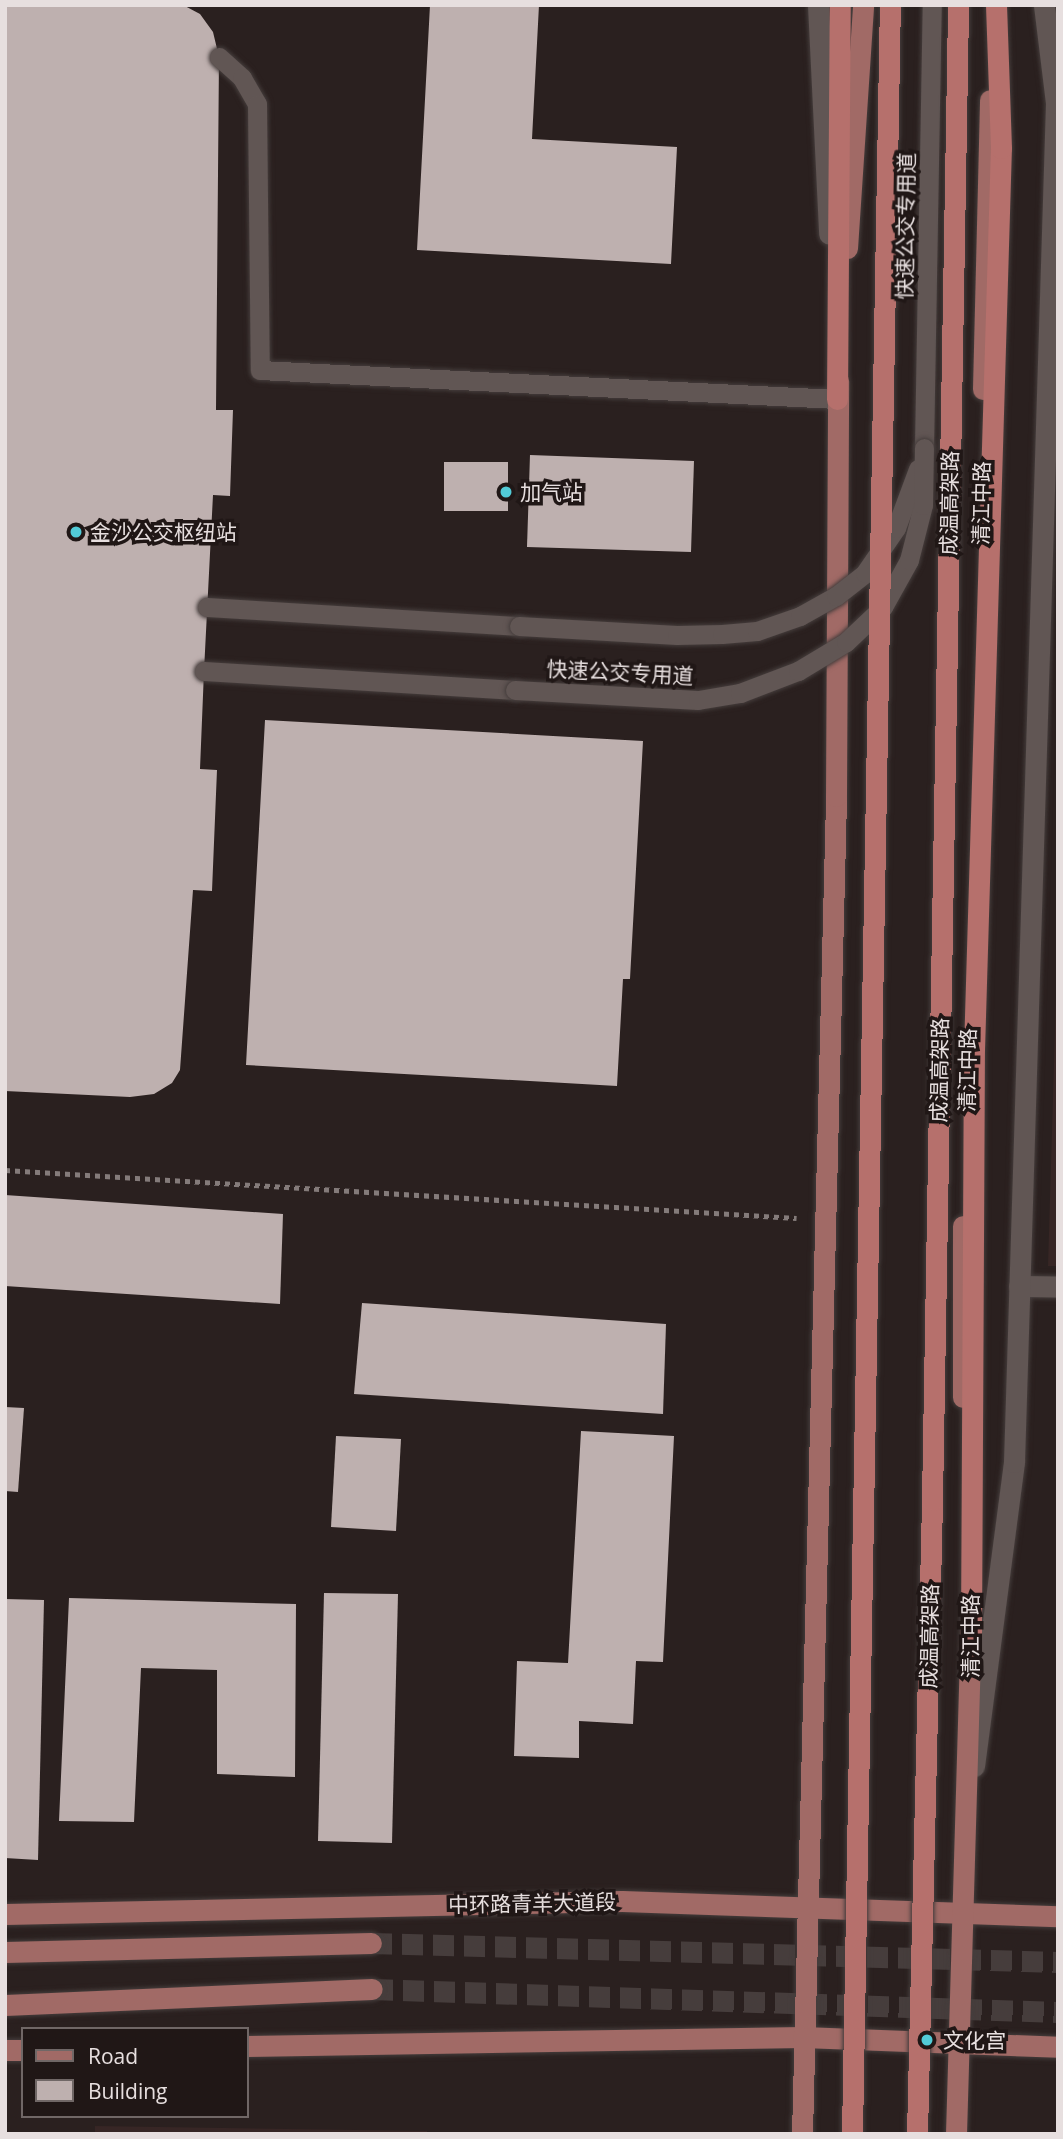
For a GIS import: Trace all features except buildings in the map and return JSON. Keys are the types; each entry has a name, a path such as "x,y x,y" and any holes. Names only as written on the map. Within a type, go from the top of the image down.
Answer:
{"highway":[{"path":"837,399 840,5"},
{"path":"852,2134 890,5"},
{"name":"成温高架路","path":"917,2134 932,1486 957,5"},
{"path":"971,1634 974,1050 1001,148 994,5"}],"main road":[{"path":"802,2134 836,796 837,399 863,5"},
{"name":"清江中路","path":"956,2134 971,1634 961,1332 994,5"},
{"name":"中环路青羊大道段","path":"5,1914 622,1901 1058,1916"},
{"path":"5,1952 371,1943"},
{"path":"5,2005 372,1989"},
{"path":"248,2046 803,2037 1058,2047"}],"street":[{"path":"818,5 837,399"},
{"path":"965,1833 1014,1462 1055,266 1056,103 1044,5"},
{"path":"1019,1286 1058,1287"}],"lane":[{"name":"快速公交专用道","path":"204,671 672,700 740,693 798,671 846,642 883,607 912,549 923,505 932,5"},
{"path":"219,57 242,78 257,104 260,370 837,399"},
{"name":"快速公交专用道","path":"207,607 677,635 757,631 800,617 836,596 865,573 896,528 924,448"}],"path":[{"path":"5,1170 825,1220"}],"shaded area":[{"path":"1058,929 1058,1266 1048,1266"},
{"path":"95,2126 427,2131 427,2134 95,2134"}],"tunnel":[{"path":"371,1943 1058,1962"},
{"path":"372,1989 1058,2012"}],"place":[{"name":"加气站","path":"506,492"},
{"name":"金沙公交枢纽站","path":"76,532"},
{"name":"文化宫","path":"927,2040"}]}
